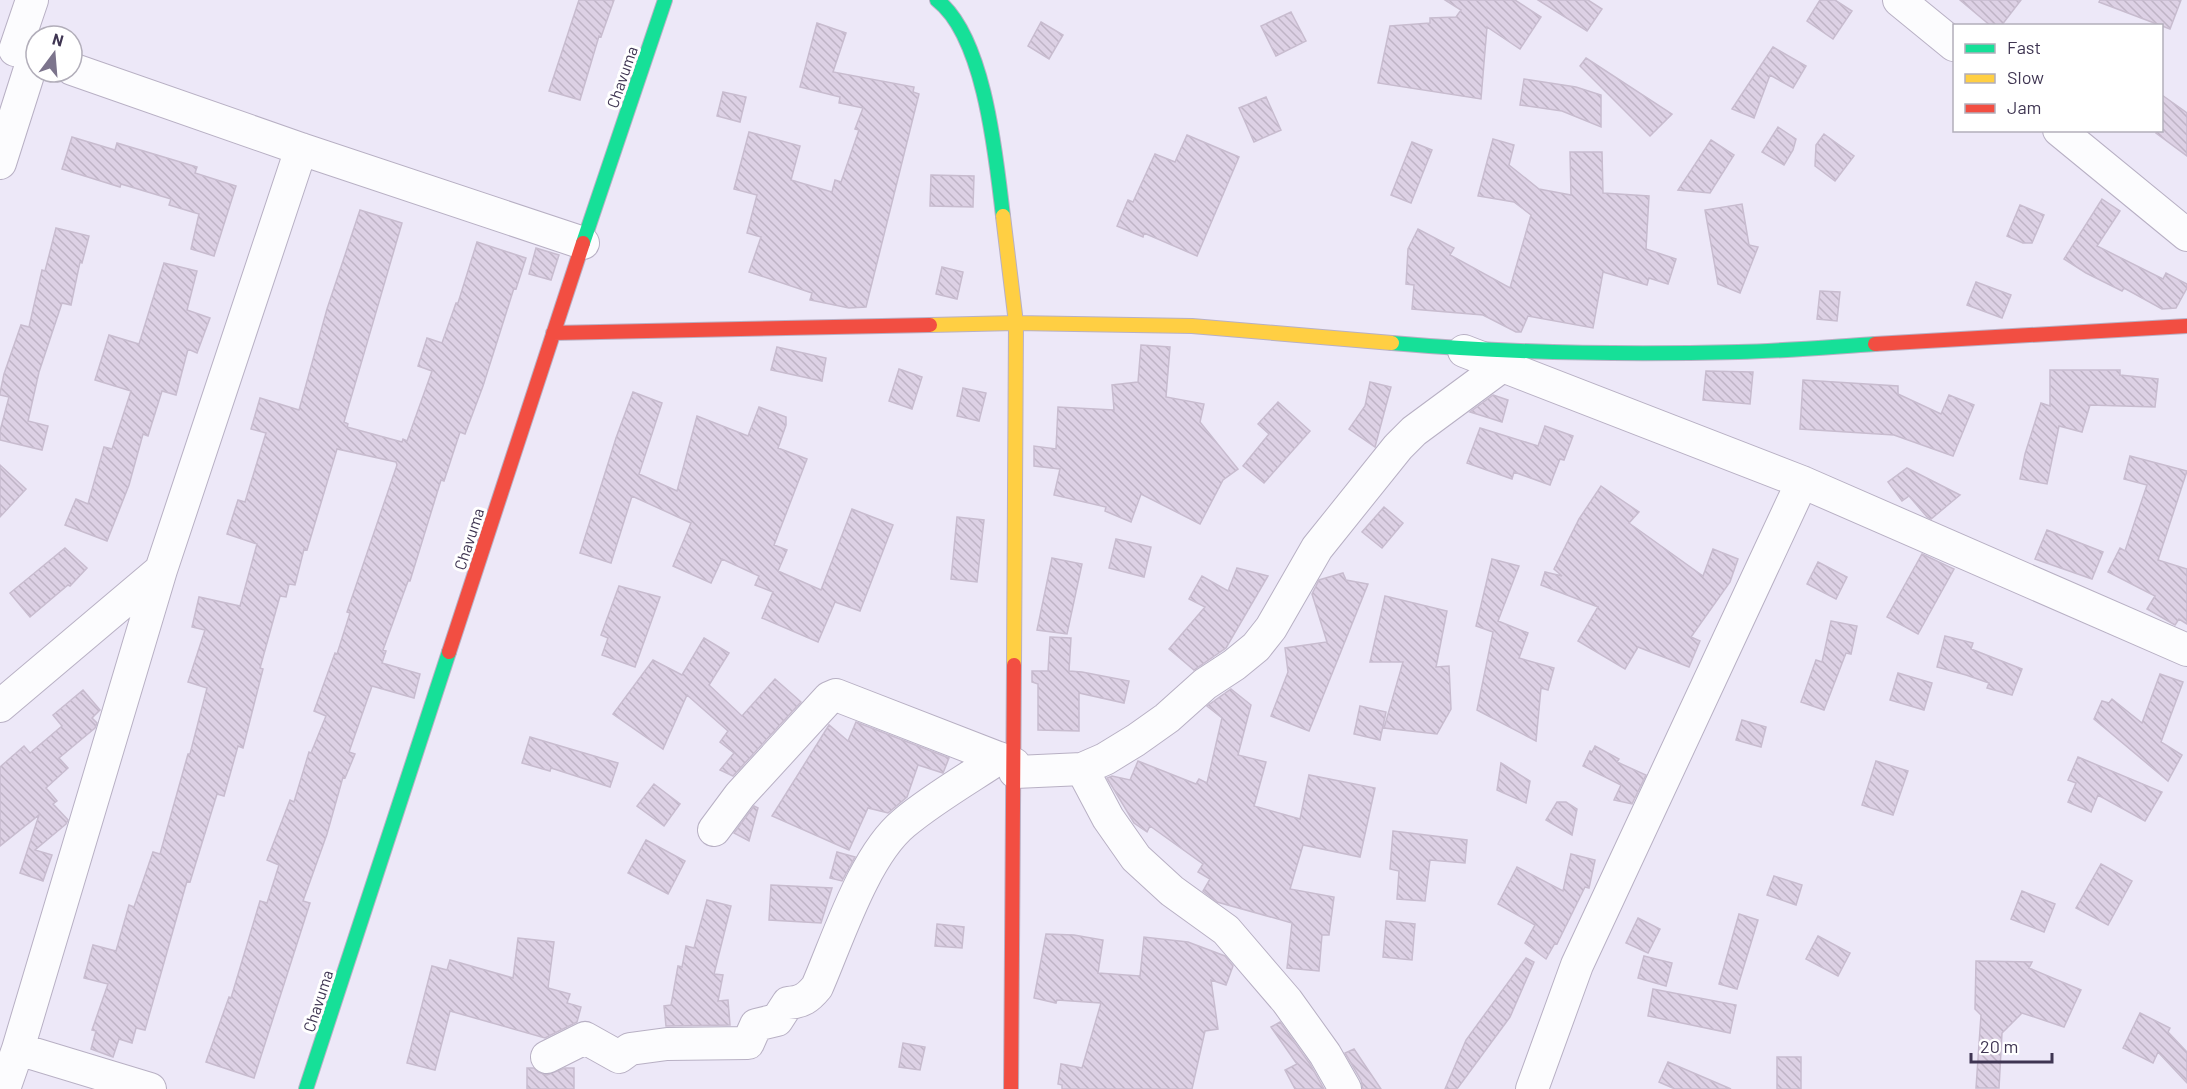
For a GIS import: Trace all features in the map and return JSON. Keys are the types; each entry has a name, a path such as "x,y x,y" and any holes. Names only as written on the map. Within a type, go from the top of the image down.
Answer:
{"street":[{"path":"0,164 32,0"},
{"name":"Chavuma","path":"306,1089 553,333 665,0"},
{"path":"1899,0 1953,44"},
{"path":"944,2 966,39 983,90 998,173 1016,323 1009,765 1011,1089"},
{"path":"84,73 301,149 583,243"},
{"path":"2061,132 2187,235"},
{"path":"150,1089 9,1068 161,570 301,149"},
{"path":"553,333 1016,323 1192,326 1457,349 1739,352 2187,326"},
{"path":"1457,349 1802,482 2187,650"},
{"path":"714,830 740,795 829,698 836,695 1009,765 1082,769 1105,759 1167,718 1205,684 1256,647 1271,628 1317,548 1398,447 1414,431 1502,366"},
{"path":"1532,1089 1577,965 1802,482"},
{"path":"0,706 161,570"},
{"path":"547,1057 585,1038 619,1057 630,1049 667,1044 748,1042 756,1025 777,1020 788,1003 800,1002 817,987 854,900 873,862 888,840 904,823 1009,765"},
{"path":"1082,769 1108,818 1136,858 1172,891 1226,930 1287,1000 1325,1054 1345,1089"}],"building":[{"path":"579,0 614,0 601,37 599,36 580,100 549,91"},
{"path":"1445,0 1515,0 1541,17 1520,49 1487,27 1481,99 1378,83 1390,26 1430,23 1430,18 1456,17 1461,10"},
{"path":"1538,0 1588,0 1602,9 1587,31"},
{"path":"1820,0 1835,0 1852,11 1833,39 1807,21"},
{"path":"1960,0 2021,0 2003,24 1989,24"},
{"path":"2100,0 2181,0 2170,29 2163,26 2163,24 2157,24 2099,2"},
{"path":"1291,12 1306,41 1276,56 1261,26"},
{"path":"1041,22 1063,35 1049,59 1028,46"},
{"path":"817,23 846,33 833,72 914,87 913,92 919,94 866,307 849,308 810,300 812,293 749,272 761,237 747,233 757,195 734,189 749,132 800,146 791,180 832,192 835,180 841,182 859,130 855,129 863,108 839,103 840,97 800,87"},
{"path":"1773,47 1806,66 1793,88 1770,75 1754,118 1732,109"},
{"path":"1586,58 1672,114 1650,136 1580,66"},
{"path":"1524,79 1576,87 1601,95 1601,127 1562,111 1520,105"},
{"path":"723,92 746,97 740,122 717,116"},
{"path":"2163,96 2187,113 2187,156 2156,133 2163,132"},
{"path":"1266,97 1281,130 1254,142 1239,108"},
{"path":"1778,127 1796,139 1793,150 1784,165 1762,152"},
{"path":"1824,134 1854,156 1835,181 1815,166 1816,145"},
{"path":"1187,135 1239,157 1197,256 1144,233 1143,237 1117,226 1128,200 1133,202 1155,154 1175,162"},
{"path":"72,137 115,150 117,143 197,167 195,173 236,186 214,256 191,249 199,214 169,205 171,199 121,184 120,187 62,169"},
{"path":"1493,139 1514,145 1509,165 1539,189 1571,195 1570,152 1602,152 1603,193 1649,196 1646,249 1676,259 1668,284 1649,278 1647,285 1603,272 1593,328 1528,316 1521,332 1516,332 1483,315 1412,309 1414,285 1406,284 1408,249 1418,229 1454,248 1450,255 1510,288 1531,215 1514,202 1478,196"},
{"path":"1711,140 1734,155 1710,193 1678,190"},
{"path":"1412,142 1432,150 1411,203 1391,195"},
{"path":"931,175 974,176 973,207 930,206"},
{"path":"2102,199 2120,211 2097,246 2163,279 2166,273 2187,284 2176,308 2162,309 2124,288 2122,291 2086,273 2064,259"},
{"path":"1742,204 1749,245 1758,247 1740,293 1718,284 1705,210"},
{"path":"2020,205 2044,215 2032,243 2023,243 2007,236"},
{"path":"360,210 402,223 344,422 348,424 347,427 402,442 403,439 407,441 432,371 418,366 427,338 442,343 456,303 458,303 477,242 526,258 465,434 460,432 444,481 441,480 410,581 408,581 383,650 386,651 382,663 420,674 414,698 372,686 349,752 355,754 345,778 343,777 327,834 303,901 310,903 254,1078 206,1062 229,997 231,998 260,901 267,903 279,865 267,860 290,800 294,802 309,752 311,753 326,716 314,711 335,653 337,654 350,613 347,612 397,465 396,462 337,449 307,550 304,549 295,585 289,584 286,597 280,596 260,668 263,669 243,748 238,746 224,796 217,794 190,882 187,881 145,1030 136,1028 132,1043 119,1039 113,1057 91,1049 96,1031 92,1030 108,984 84,978 93,945 116,951 129,905 134,907 153,852 160,854 207,688 188,682 205,630 192,627 199,597 240,606 257,544 227,534 238,500 245,502 266,433 251,429 260,398 299,410 327,309"},
{"path":"56,228 89,236 82,263 80,262 71,305 62,303 39,372 28,421 48,426 42,450 0,440 0,431 9,397 0,395 0,393 21,325 29,327 42,270 45,271"},
{"path":"536,248 559,255 551,280 529,274"},
{"path":"164,263 197,271 187,310 210,318 197,353 188,349 176,395 162,391 148,436 143,434 129,485 107,541 65,525 76,499 88,504 104,447 112,449 131,391 95,380 109,335 139,344"},
{"path":"942,267 963,272 957,299 936,294"},
{"path":"1976,282 2011,295 2002,318 1967,305"},
{"path":"1820,291 1840,292 1837,321 1817,319"},
{"path":"1141,345 1170,347 1166,397 1204,404 1200,422 1238,469 1223,480 1200,524 1141,494 1131,522 1105,511 1106,507 1054,495 1060,469 1034,466 1034,446 1056,449 1058,407 1114,410 1112,385 1138,382"},
{"path":"777,347 826,358 822,381 771,370"},
{"path":"899,369 922,377 912,409 889,401"},
{"path":"2050,370 2120,370 2120,375 2158,379 2155,407 2090,405 2082,432 2059,426 2047,484 2020,479 2025,454 2041,403 2050,406"},
{"path":"1706,371 1753,372 1750,404 1703,400"},
{"path":"1803,380 1898,386 1898,394 1941,414 1949,395 1974,405 1953,456 1894,435 1800,429"},
{"path":"1370,382 1391,387 1375,447 1349,429 1365,406"},
{"path":"963,388 986,393 979,421 957,416"},
{"path":"633,392 662,403 639,474 677,491 697,416 748,436 759,407 786,417 786,425 778,448 807,459 774,545 787,550 778,571 821,590 852,509 893,525 860,611 835,602 818,642 762,618 773,592 755,585 759,576 722,559 711,583 673,566 691,523 632,496 611,563 580,553"},
{"path":"1493,395 1508,400 1502,422 1470,412"},
{"path":"1278,402 1310,431 1264,483 1243,466 1269,434 1258,424"},
{"path":"1545,426 1573,436 1564,460 1560,459 1550,485 1514,472 1512,479 1467,463 1480,428 1538,446"},
{"path":"2130,456 2187,471 2158,560 2187,569 2187,624 2179,619 2175,625 2147,609 2155,596 2108,572 2120,548 2125,551 2147,485 2124,479"},
{"path":"0,465 26,489 0,517"},
{"path":"1907,468 1960,495 1931,519 1927,517 1909,496 1902,501 1888,482"},
{"path":"1601,486 1639,512 1629,523 1703,576 1713,549 1738,559 1730,582 1691,637 1700,641 1689,667 1638,647 1625,669 1578,641 1598,607 1541,585 1545,572 1562,576 1554,569 1579,519"},
{"path":"1384,507 1403,523 1382,548 1362,532"},
{"path":"957,517 984,520 977,582 951,579"},
{"path":"2047,530 2103,552 2092,579 2035,559"},
{"path":"1116,539 1151,547 1144,577 1109,568"},
{"path":"65,548 87,568 70,586 68,585 30,617 10,593"},
{"path":"1922,554 1954,569 1918,634 1887,617"},
{"path":"1052,558 1082,564 1067,634 1037,630"},
{"path":"1492,559 1519,566 1498,621 1528,633 1519,658 1554,668 1548,690 1541,688 1536,741 1477,710 1493,632 1476,626"},
{"path":"1818,562 1847,577 1836,599 1807,584"},
{"path":"1237,568 1268,576 1226,648 1194,670 1169,649 1205,607 1189,599 1202,576 1228,591"},
{"path":"1343,573 1346,580 1368,584 1309,731 1271,716 1288,672 1285,648 1327,642 1312,594 1319,580"},
{"path":"619,586 660,597 635,667 602,655 608,638 601,635"},
{"path":"1385,596 1447,611 1436,667 1449,666 1451,709 1437,734 1384,728 1403,662 1370,662"},
{"path":"1831,621 1857,626 1851,654 1846,653 1824,710 1801,702 1816,660 1822,662"},
{"path":"1945,636 1973,643 1971,649 2022,669 2012,695 1987,688 1989,683 1937,667"},
{"path":"1050,637 1071,638 1069,671 1129,681 1124,703 1079,693 1079,731 1038,730 1038,684 1032,682 1032,671 1048,671"},
{"path":"704,638 729,653 709,685 742,716 775,679 801,702 733,776 720,770 734,753 720,742 728,731 687,695 663,749 613,714 653,660 682,675"},
{"path":"1898,673 1932,683 1924,710 1890,700"},
{"path":"2160,674 2183,682 2161,742 2182,755 2168,781 2094,719 2102,701 2109,703 2112,699 2142,723"},
{"path":"1231,689 1251,705 1238,755 1266,762 1254,806 1300,819 1309,775 1375,788 1360,857 1303,845 1290,889 1334,897 1329,935 1322,935 1319,971 1287,968 1292,923 1217,902 1203,891 1210,879 1198,872 1203,864 1150,826 1147,832 1134,823 1107,778 1112,776 1130,780 1138,761 1196,784 1199,779 1207,783 1222,718 1207,706"},
{"path":"83,690 100,710 92,718 97,723 95,728 59,758 68,768 46,788 57,801 53,804 68,820 35,850 52,855 43,881 20,873 39,815 0,846 0,767 24,746 30,753 62,726 53,715"},
{"path":"1360,706 1386,712 1380,740 1354,734"},
{"path":"1742,720 1766,727 1761,747 1736,740"},
{"path":"856,722 949,758 943,773 918,765 907,797 888,813 868,808 849,850 772,816 829,725 848,741"},
{"path":"530,737 618,763 610,787 551,768 550,771 522,763"},
{"path":"1595,746 1619,759 1617,762 1646,775 1632,804 1614,800 1621,785 1583,766"},
{"path":"2078,757 2162,792 2145,821 2098,795 2091,812 2068,802 2076,783 2068,780"},
{"path":"1876,761 1908,771 1893,815 1862,805"},
{"path":"1501,763 1530,781 1526,803 1497,790"},
{"path":"654,784 680,804 664,826 637,806"},
{"path":"1557,802 1566,802 1577,809 1572,835 1546,820"},
{"path":"754,806 758,808 749,841 734,833"},
{"path":"1393,831 1467,840 1465,863 1430,860 1425,901 1397,899 1399,871 1390,869"},
{"path":"646,840 685,861 668,894 628,873"},
{"path":"837,852 855,857 842,881 830,878"},
{"path":"1571,854 1595,860 1589,888 1585,887 1557,944 1555,943 1546,959 1525,943 1535,925 1498,904 1517,867 1563,891"},
{"path":"2101,864 2132,881 2108,925 2076,908"},
{"path":"1774,876 1802,885 1796,905 1767,895"},
{"path":"771,885 832,888 821,923 769,920"},
{"path":"2022,891 2055,904 2044,932 2011,919"},
{"path":"707,900 731,906 714,974 723,975 718,1001 728,1000 730,1025 666,1026 664,1006 671,1005 678,966 682,967 686,946 694,948"},
{"path":"1739,914 1758,920 1737,989 1719,984"},
{"path":"1638,918 1660,929 1648,953 1626,943"},
{"path":"1386,921 1415,924 1412,960 1383,957"},
{"path":"937,924 964,927 962,948 935,946"},
{"path":"1046,934 1074,935 1103,940 1098,973 1140,976 1144,937 1188,942 1225,956 1233,966 1226,985 1211,980 1218,1029 1205,1031 1192,1089 1062,1089 1062,1085 1058,1084 1061,1064 1082,1068 1101,1003 1057,1000 1056,1003 1034,998"},
{"path":"1818,936 1850,953 1838,976 1806,959"},
{"path":"518,938 554,942 548,988 570,994 567,1003 581,1007 577,1022 545,1038 450,1011 435,1070 407,1063 432,966 447,970 450,960 513,978"},
{"path":"1644,956 1672,963 1666,986 1638,978"},
{"path":"1526,958 1534,962 1510,1017 1457,1089 1445,1089 1466,1040"},
{"path":"1976,961 2032,962 2029,968 2081,990 2064,1027 2022,1013 2002,1033 1999,1088 1976,1088 1981,1015 1975,1009"},
{"path":"1653,989 1736,1005 1730,1033 1648,1016"},
{"path":"2140,1013 2170,1028 2168,1032 2187,1052 2187,1083 2158,1052 2153,1063 2123,1048"},
{"path":"1280,1022 1310,1064 1324,1089 1295,1089 1285,1070 1297,1064 1271,1027"},
{"path":"903,1043 925,1047 920,1070 899,1067"},
{"path":"1354,1049 1381,1089 1363,1089 1361,1080 1345,1053"},
{"path":"1777,1057 1801,1057 1801,1089 1777,1089"},
{"path":"1668,1062 1731,1089 1675,1089 1659,1082"},
{"path":"527,1068 534,1068 547,1075 565,1068 574,1068 574,1089 527,1089"}],"traffic: fast":[{"path":"583,243 665,0"},
{"path":"937,0 953,18 967,41 977,69 992,132 1003,216"},
{"path":"1392,343 1522,351 1652,353 1789,350 1875,344"},
{"path":"306,1089 449,652"}],"traffic: slow":[{"path":"1003,216 1016,323 1014,665"},
{"path":"930,325 1016,323 1192,326 1392,343"}],"traffic: jam":[{"path":"449,652 583,243"},
{"path":"553,333 930,325"},
{"path":"1875,344 2187,326"},
{"path":"1011,1089 1014,665"}]}
